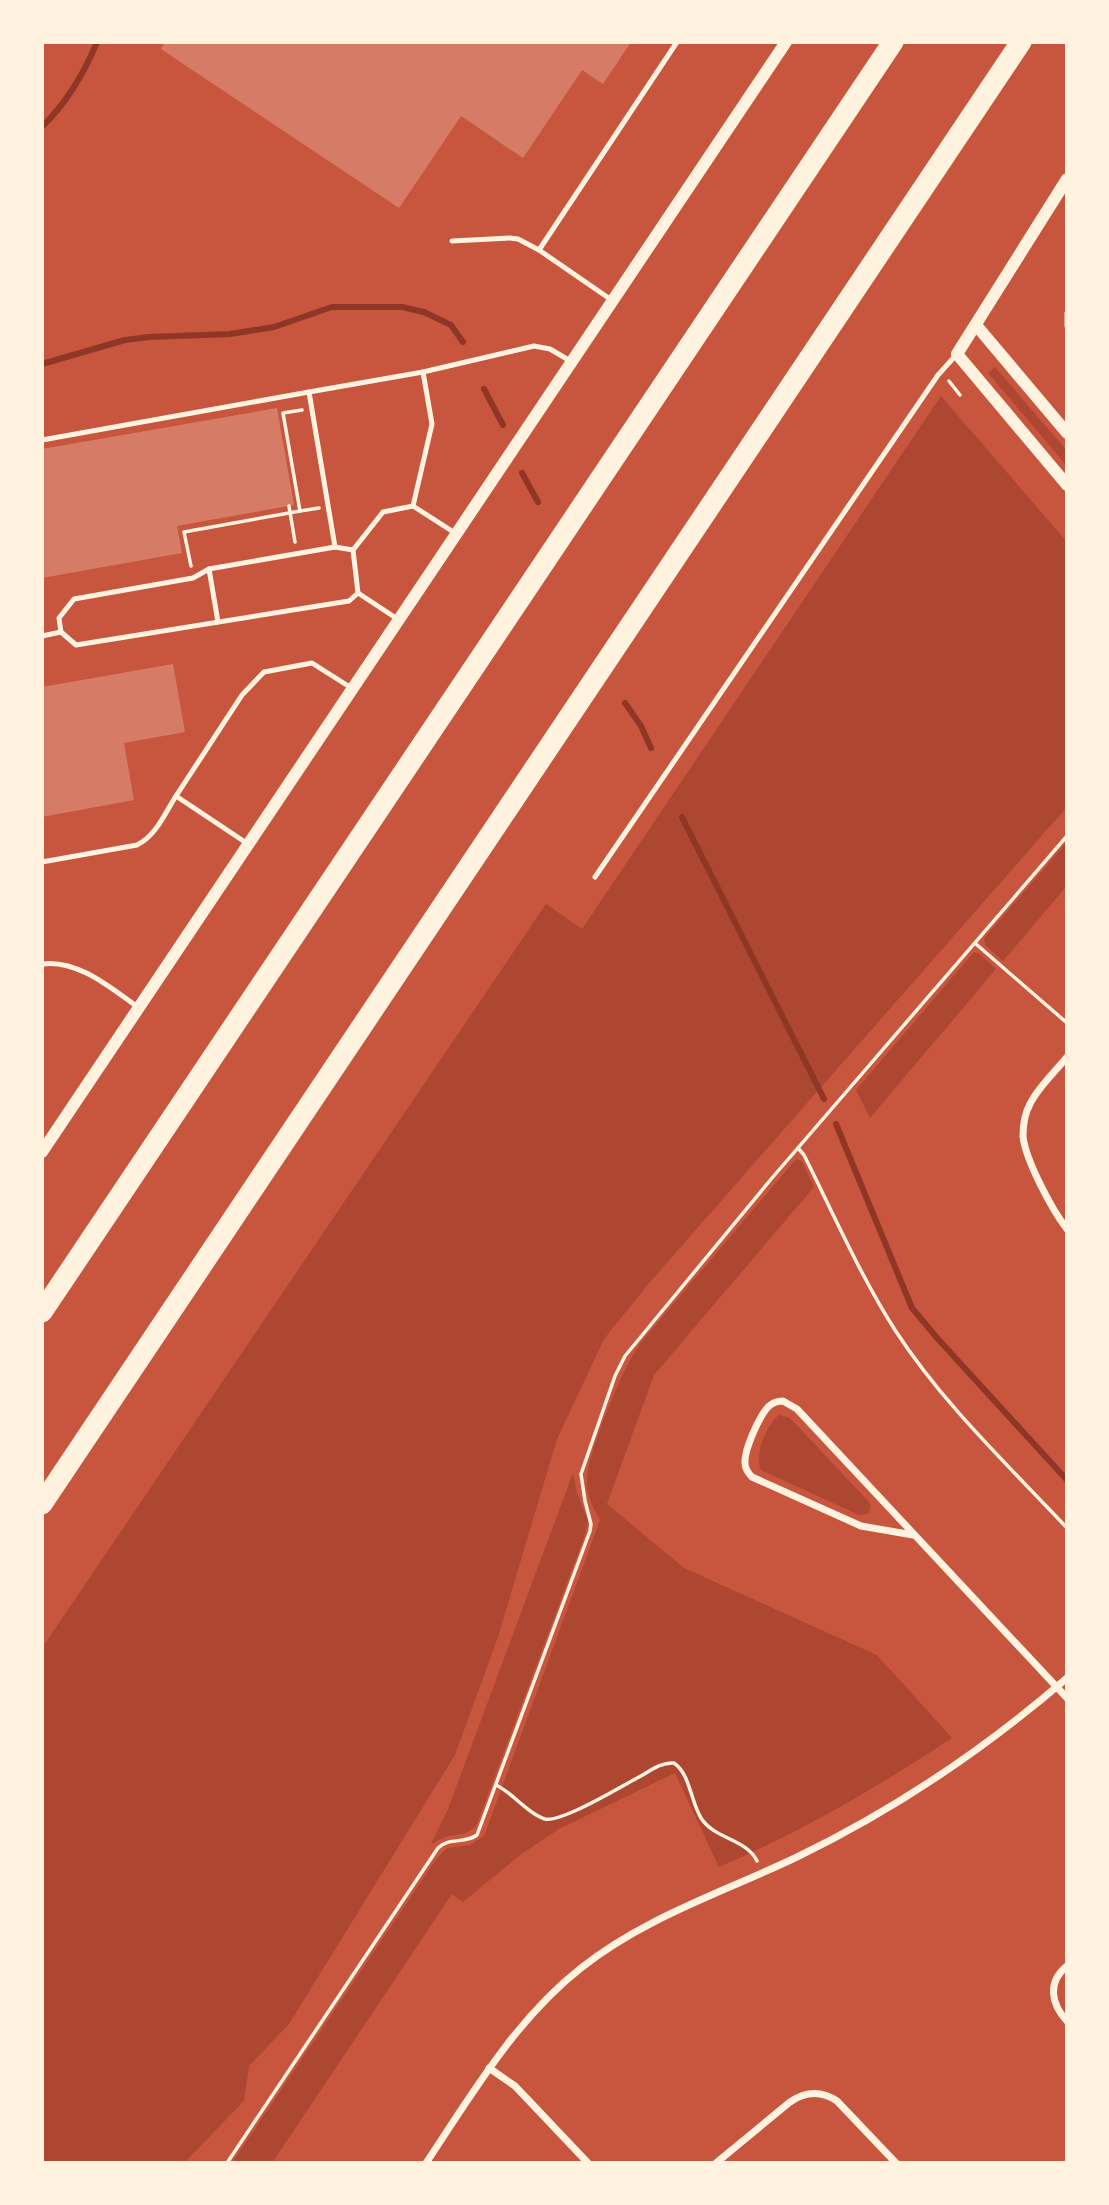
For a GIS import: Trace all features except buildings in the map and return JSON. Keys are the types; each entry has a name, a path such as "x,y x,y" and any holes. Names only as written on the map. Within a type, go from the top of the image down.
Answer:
{"highway":[{"path":"42,1312 893,42"},
{"path":"42,1504 1021,42"}],"street":[{"path":"42,1152 786,42"},
{"path":"1067,179 957,354 1067,485"},
{"path":"976,325 1067,433"},
{"path":"1067,1057 1029,1105 1023,1135 1032,1164 1056,1214 1067,1229"},
{"path":"913,1535 861,1526 752,1478 746,1470 746,1456 759,1422 769,1406 780,1401 791,1404 1067,1698"},
{"path":"426,2163 507,2045 549,1997 579,1969 612,1945 671,1913 817,1847 881,1812 965,1756 1067,1678"},
{"path":"1067,1966 1055,1981 1053,1993 1055,2006 1067,2021"},
{"path":"489,2068 515,2086 588,2163"},
{"path":"716,2163 790,2102 814,2093 837,2101 895,2163"}],"lane":[{"path":"539,250 677,42"},
{"path":"452,241 517,239 539,250 613,301"},
{"path":"1067,313 1067,326"},
{"path":"42,440 423,372 534,346 550,349 572,362"},
{"path":"595,877 942,371 957,354"},
{"path":"413,506 432,424 423,372"},
{"path":"309,392 335,547"},
{"path":"399,620 359,593 353,550 383,512 413,506 457,534"},
{"path":"353,550 335,547 297,553 209,569 193,578 74,599 59,618 61,632 76,645 349,601 359,593"},
{"path":"209,569 218,622"},
{"path":"42,636 61,632"},
{"path":"42,862 137,845 145,841 242,695 264,672 312,663 353,689"},
{"path":"176,796 249,844"},
{"path":"42,964 61,964 82,971 139,1007"}],"path":[{"path":"942,371 960,395"},
{"path":"192,569 184,532 300,512 283,413 312,408"},
{"path":"289,506 297,553"},
{"path":"227,2163 438,1848 447,1842 471,1840 477,1835 590,1531 592,1524 581,1474 620,1366 632,1345 1067,836"},
{"path":"976,944 1067,1023"},
{"path":"798,1148 804,1155 875,1297 896,1330 949,1403 1067,1528"},
{"path":"496,1785 541,1817 556,1819 603,1797 662,1764 674,1763 682,1771 701,1818 710,1829 754,1854"}],"shaded area":[{"path":"995,367 1067,451 1067,466 988,373"},
{"path":"941,396 1067,542 1067,807 650,1282 604,1339 557,1439 498,1637 455,1755 289,2024 249,2066 244,2101 184,2163 42,2163 42,1648 546,904 582,929"},
{"path":"1067,842 1067,886 1003,961 986,946 986,936"},
{"path":"974,952 996,969 870,1118 856,1090"},
{"path":"796,1159 802,1161 814,1187 654,1375 607,1504 684,1568 877,1655 952,1738 838,1808 719,1867 675,1773 559,1829 520,1855 463,1902 452,1894 272,2163 232,2163 437,1858 447,1848 470,1845 484,1836 600,1520 588,1494 588,1471 599,1432 617,1388 642,1341"},
{"path":"779,1415 790,1418 868,1501 871,1506 868,1514 859,1515 761,1470 759,1456 762,1441"},
{"path":"573,1473 577,1493 588,1520 585,1535 477,1824 467,1832 431,1844 448,1809"}],"waterway":[{"path":"42,127 74,87 97,42"},
{"path":"42,364 125,340 230,334 274,327 332,307 402,307 424,312 451,325 463,342"},
{"path":"484,389 503,425"},
{"path":"522,473 538,502"},
{"path":"625,703 641,726 651,748"},
{"path":"682,817 824,1099"},
{"path":"836,1124 912,1308 1067,1480"}]}
